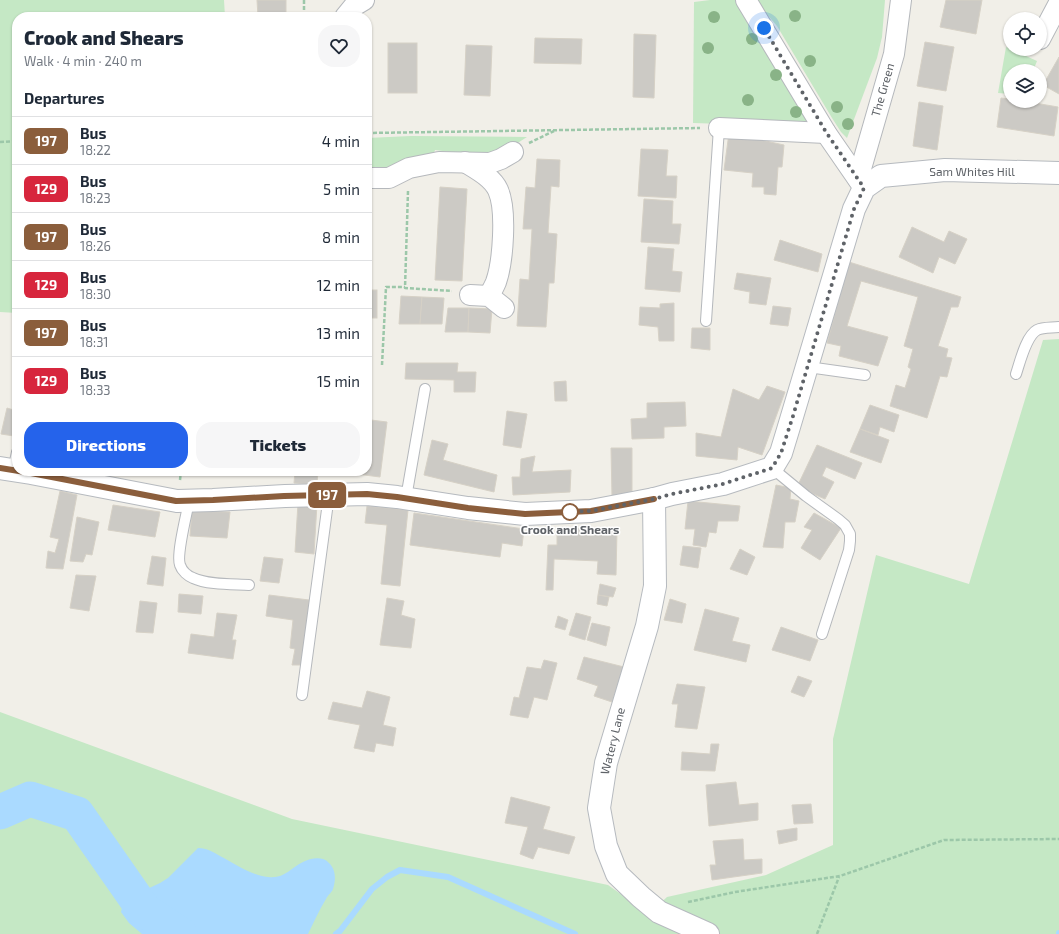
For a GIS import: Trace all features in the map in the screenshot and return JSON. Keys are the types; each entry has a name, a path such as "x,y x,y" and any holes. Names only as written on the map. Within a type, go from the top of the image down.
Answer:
{"street":[{"path":"349,12 354,6 364,0"},
{"path":"46,476 169,500 189,501 367,494 406,498 468,508 525,514 591,511 723,484 772,468 781,453 808,367 861,183 826,132 746,0"},
{"name":"The Green","path":"861,183 894,54 901,0"},
{"path":"1047,26 1059,3"},
{"path":"719,128 826,132"},
{"path":"372,178 389,178 409,168 438,162 490,162 501,159 513,152"},
{"path":"465,162 490,180 498,189 501,199 503,212 501,263 496,282 487,300"},
{"name":"Sam Whites Hill","path":"861,183 881,176 946,170 1059,173"},
{"name":"Watery Lane","path":"654,499 655,586 647,626 606,763 599,808 606,846 617,874 659,912 708,934"}],"lane":[{"path":"706,321 719,128"},
{"path":"1016,374 1027,341 1031,335 1036,330 1059,326"},
{"path":"808,367 865,375"},
{"path":"406,498 426,389"},
{"path":"772,468 806,496 842,522 850,534 849,550 822,634"},
{"path":"302,695 329,495"},
{"path":"189,501 179,564 183,570 193,578 205,581 249,585"}],"path":[{"path":"304,0 304,12"},
{"path":"372,134 719,128"},
{"path":"513,152 556,130"},
{"path":"0,142 12,141"},
{"path":"405,288 409,168"},
{"path":"382,365 386,287 466,292 487,300"},
{"path":"659,912 692,900 840,876 944,840 1059,839"},
{"path":"817,934 840,876"}],"green space":[{"path":"0,0 224,0 225,12 12,12 12,313 0,312"},
{"path":"710,0 736,0 817,127 693,123 694,2"},
{"path":"758,0 885,0 882,37 877,58 847,138 832,118 777,26 765,12"},
{"path":"1004,56 1026,56 1037,61 1036,64 1003,64"},
{"path":"1003,64 1003,93 998,93"},
{"path":"411,136 527,137 513,146 481,156 435,150 433,156 372,173 372,138"},
{"path":"1059,339 1059,934 0,934 0,712 292,819 608,885 649,914 667,897 766,875 833,845 833,739 876,555 969,584 1043,340"}],"water":[{"path":"198,848 210,850 249,872 268,877 283,875 298,864 310,859 324,859 329,863 334,872 335,882 332,891 321,907 308,934 142,934 129,923 121,912 123,904 128,898 168,878"}],"building":[{"path":"257,0 286,0 286,12 258,12"},
{"path":"946,0 982,0 976,34 940,27"},
{"path":"634,34 656,35 654,98 633,97"},
{"path":"535,38 582,39 581,64 534,63"},
{"path":"925,42 954,47 946,91 917,86"},
{"path":"388,43 417,43 417,93 388,93"},
{"path":"466,45 492,46 490,96 464,95"},
{"path":"1059,57 1059,94 1047,87 1047,78"},
{"path":"1001,98 1003,98 1003,108 1047,108 1047,105 1058,107 1054,136 997,127"},
{"path":"919,102 943,106 937,150 913,146"},
{"path":"729,133 784,145 782,167 778,167 776,195 764,194 764,187 752,187 753,173 724,170"},
{"path":"641,149 668,150 666,176 677,176 676,198 638,196"},
{"path":"537,159 560,160 559,187 551,186 548,233 557,234 554,283 549,283 546,327 517,326 520,279 529,280 532,229 523,229 526,187 535,188"},
{"path":"440,187 467,189 462,281 435,280"},
{"path":"644,199 673,201 672,224 681,224 679,244 641,242"},
{"path":"912,227 944,242 949,231 967,239 955,264 939,257 933,273 899,257"},
{"path":"780,240 822,254 818,272 774,260"},
{"path":"648,247 674,249 672,271 682,272 680,292 645,289"},
{"path":"849,262 961,297 958,307 951,307 938,346 948,349 946,357 952,358 947,377 940,376 927,418 890,406 896,385 905,388 911,369 908,367 913,349 904,346 918,297 861,281 847,326 888,337 878,366 839,356 841,346 827,343"},
{"path":"737,273 771,278 766,305 749,303 750,292 734,289"},
{"path":"372,290 377,290 377,318 372,318"},
{"path":"401,296 422,297 420,324 399,324"},
{"path":"422,297 444,298 442,324 420,324"},
{"path":"674,303 674,341 659,341 658,327 639,325 640,307 660,308 660,304"},
{"path":"773,306 791,308 788,326 770,324"},
{"path":"448,308 469,308 468,332 445,332"},
{"path":"469,308 492,309 490,333 468,332"},
{"path":"692,328 710,328 710,350 691,348"},
{"path":"406,363 458,363 457,372 476,372 475,392 454,392 454,380 405,379"},
{"path":"566,381 567,401 555,401 554,382"},
{"path":"767,386 785,392 762,455 738,447 737,460 696,456 696,433 721,437 733,389 759,400"},
{"path":"685,402 686,426 664,427 664,438 632,439 631,419 647,418 647,403"},
{"path":"870,405 899,415 894,432 880,427 878,435 860,429"},
{"path":"7,408 12,410 12,436 1,434"},
{"path":"507,411 527,414 521,448 503,445"},
{"path":"372,420 387,422 380,477 372,476"},
{"path":"860,429 889,440 881,463 850,452"},
{"path":"432,440 448,444 443,460 497,475 494,492 424,475"},
{"path":"817,445 862,463 855,479 826,467 822,476 834,482 825,499 797,487"},
{"path":"611,448 632,448 632,496 612,497"},
{"path":"535,456 532,472 571,470 570,492 513,495 512,477 520,477 521,459"},
{"path":"295,476 318,476 317,484 294,483"},
{"path":"776,485 791,488 790,499 799,501 795,522 785,522 783,548 763,547"},
{"path":"60,491 77,495 63,569 46,568 48,551 55,553 59,539 50,537"},
{"path":"688,501 740,506 738,521 718,521 716,533 709,532 706,547 693,545 695,529 685,529"},
{"path":"298,503 317,504 314,554 295,552"},
{"path":"113,505 160,512 155,537 108,530"},
{"path":"367,506 408,510 400,586 381,584 387,525 365,523"},
{"path":"192,511 230,512 227,538 190,536"},
{"path":"414,513 524,529 522,546 502,543 500,557 410,545"},
{"path":"814,513 841,528 820,560 801,548 812,530 804,527"},
{"path":"77,517 99,522 92,555 86,554 83,562 70,561"},
{"path":"557,528 617,530 616,575 597,574 598,561 554,559 553,590 546,590 548,545 557,545"},
{"path":"683,546 701,548 698,568 680,565"},
{"path":"740,549 755,557 747,575 730,569"},
{"path":"152,556 166,558 163,586 147,584"},
{"path":"264,557 283,559 279,583 260,581"},
{"path":"76,575 96,576 89,611 70,608"},
{"path":"600,584 616,588 613,597 598,595"},
{"path":"179,594 203,596 201,614 178,612"},
{"path":"269,595 309,600 303,665 292,665 295,649 290,648 293,620 266,616"},
{"path":"598,595 609,597 607,606 597,604"},
{"path":"387,598 404,601 401,615 415,619 411,648 380,645"},
{"path":"670,599 686,604 682,623 664,620"},
{"path":"140,601 157,603 153,633 136,632"},
{"path":"705,609 739,618 732,641 750,645 746,662 694,650"},
{"path":"217,613 237,615 232,640 236,640 233,659 188,653 191,634 214,637"},
{"path":"576,613 591,617 585,640 569,635"},
{"path":"558,616 568,620 565,630 555,627"},
{"path":"592,623 610,627 606,646 587,640"},
{"path":"781,627 818,640 810,661 772,650"},
{"path":"584,657 624,667 612,702 594,696 598,686 577,679"},
{"path":"544,660 557,663 547,700 534,697 528,718 510,715 514,697 519,698 527,667 541,669"},
{"path":"798,676 812,681 804,697 791,692"},
{"path":"677,684 705,687 697,729 675,727 678,704 672,704"},
{"path":"367,691 390,697 383,725 396,728 393,746 376,743 374,752 354,748 360,725 328,719 333,702 362,708"},
{"path":"711,744 719,744 715,771 681,770 682,752 710,754"},
{"path":"736,782 739,805 758,803 758,820 709,826 706,785"},
{"path":"511,797 550,807 543,829 575,837 569,854 538,847 533,859 520,854 528,827 505,823"},
{"path":"811,804 813,823 794,824 792,805"},
{"path":"797,828 797,840 779,844 777,831"},
{"path":"743,839 744,860 762,859 762,873 712,880 710,865 716,865 713,841"}],"waterway":[{"path":"0,812 30,799 77,814 144,910 180,934"},
{"path":"336,934 340,931 372,889 387,877 400,870 448,877 575,934"}],"bus line":[{"name":"197","path":"0,468 12,471"},
{"name":"197","path":"46,476 176,501 367,494 468,508 525,514 591,511 654,499"}],"place":[{"name":"Crook and Shears","path":"570,512"}],"route":[{"path":"570,512 565,512 591,511 723,484 772,468 781,453 808,367 854,209 864,188 826,132 764,28"}]}
